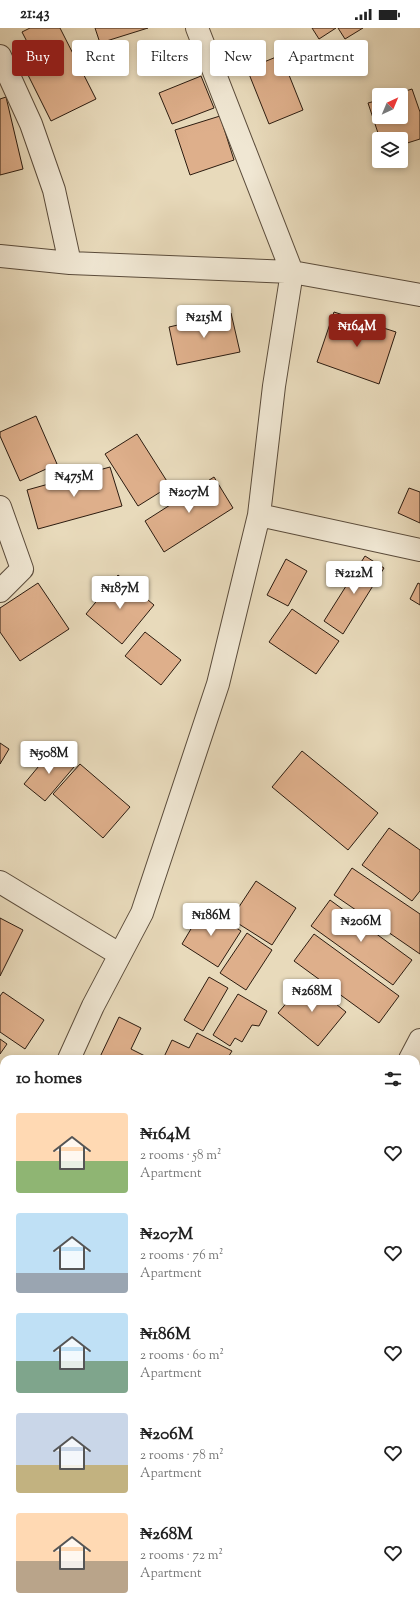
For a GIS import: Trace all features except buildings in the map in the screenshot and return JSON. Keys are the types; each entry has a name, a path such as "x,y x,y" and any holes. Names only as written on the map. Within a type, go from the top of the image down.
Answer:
{"street":[{"path":"71,1055 93,1006 142,912 218,684 259,515 274,386 292,272 197,28"},
{"path":"0,56 31,124 54,190 70,263"},
{"path":"0,256 70,263 292,272 420,295"},
{"path":"0,507 22,569 0,591"},
{"path":"259,515 420,550"},
{"path":"0,882 119,954"},
{"path":"412,1055 420,1040"}]}
